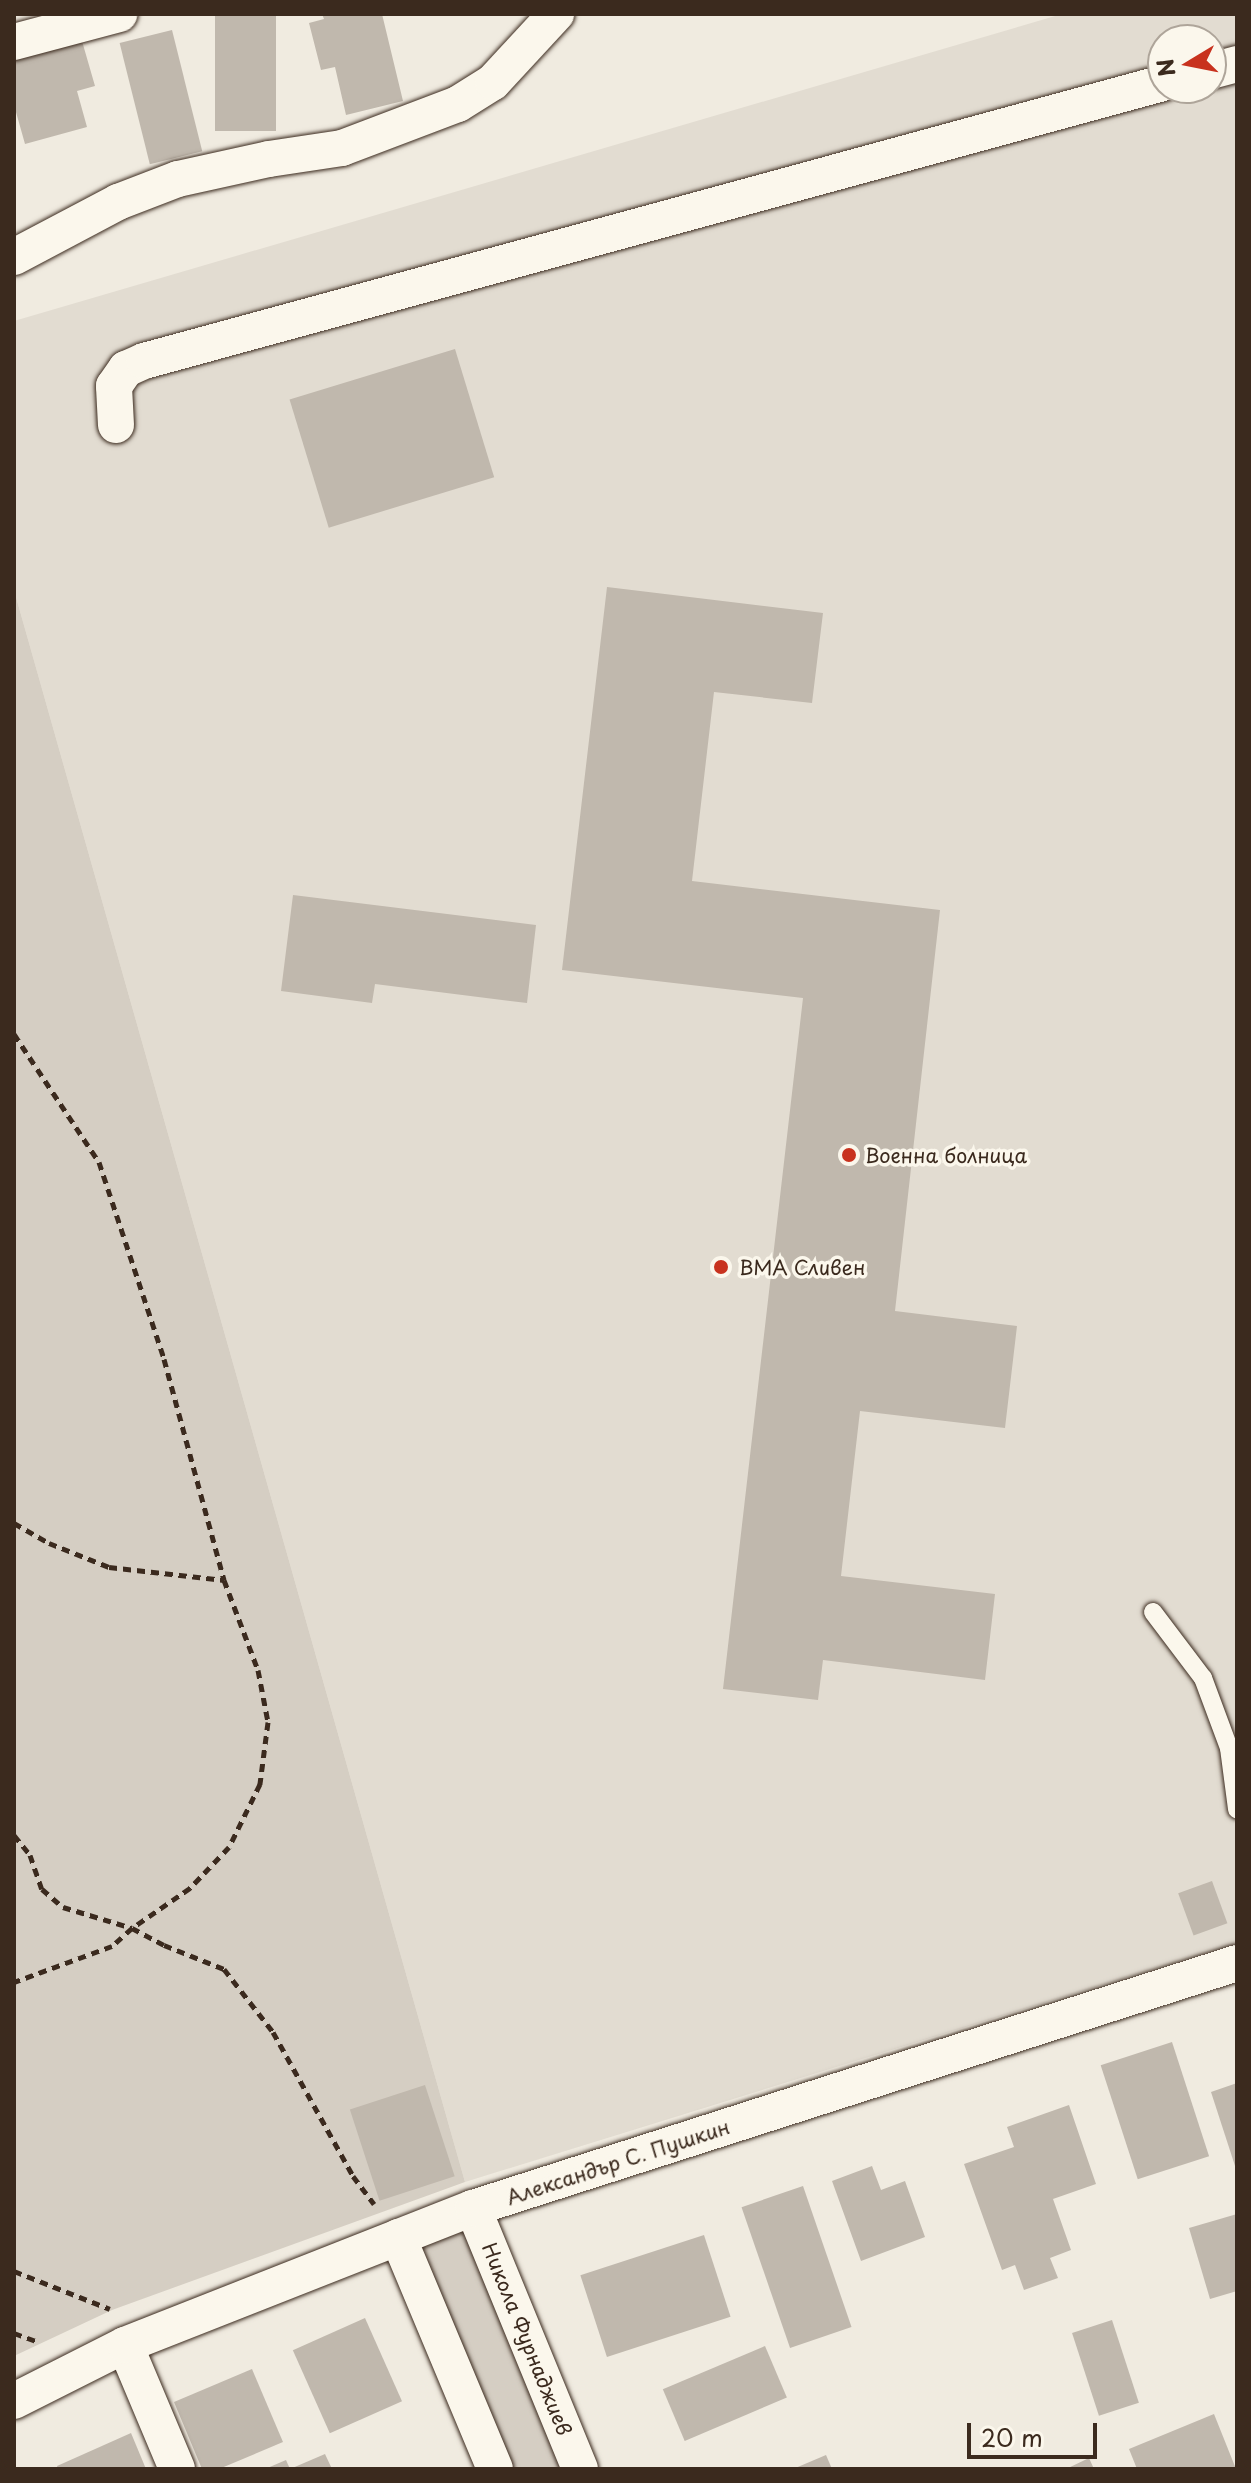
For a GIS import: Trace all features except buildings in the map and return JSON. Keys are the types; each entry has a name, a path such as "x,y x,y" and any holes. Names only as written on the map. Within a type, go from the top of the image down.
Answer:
{"street":[{"path":"14,42 119,14"},
{"path":"14,257 118,202 178,179 269,159 342,148 458,104 493,82 556,14"},
{"path":"116,425 114,386 126,369 144,361 1147,87"},
{"name":"Александър С. Пушкин","path":"14,2401 125,2345 473,2208 1237,1963"},
{"name":"Никола Фурнаджиев","path":"473,2208 580,2469"},
{"path":"398,2237 495,2469"},
{"path":"125,2345 177,2469"}],"lane":[{"path":"1153,1612 1203,1678 1229,1748 1237,1809"}],"path":[{"path":"14,1034 99,1162 164,1359 224,1580 258,1670 268,1722 260,1784 229,1847 190,1888 132,1928 112,1946 14,1982"},
{"path":"14,1523 49,1543 109,1567 224,1580"},
{"path":"14,1835 30,1855 42,1889 63,1907 132,1928 164,1945 224,1969 273,2032 353,2176 398,2237"},
{"path":"14,2271 112,2310 125,2345"}],"shaded area":[{"name":"ВМА Сливен","path":"1062,14 1237,14 1237,1943 465,2182 14,590 14,321"},
{"path":"14,590 465,2182 112,2310 14,2356"},
{"path":"473,2208 580,2469 495,2469 398,2237"}],"place":[{"name":"Военна болница","path":"849,1155"},
{"name":"ВМА Сливен","path":"721,1267"}]}
